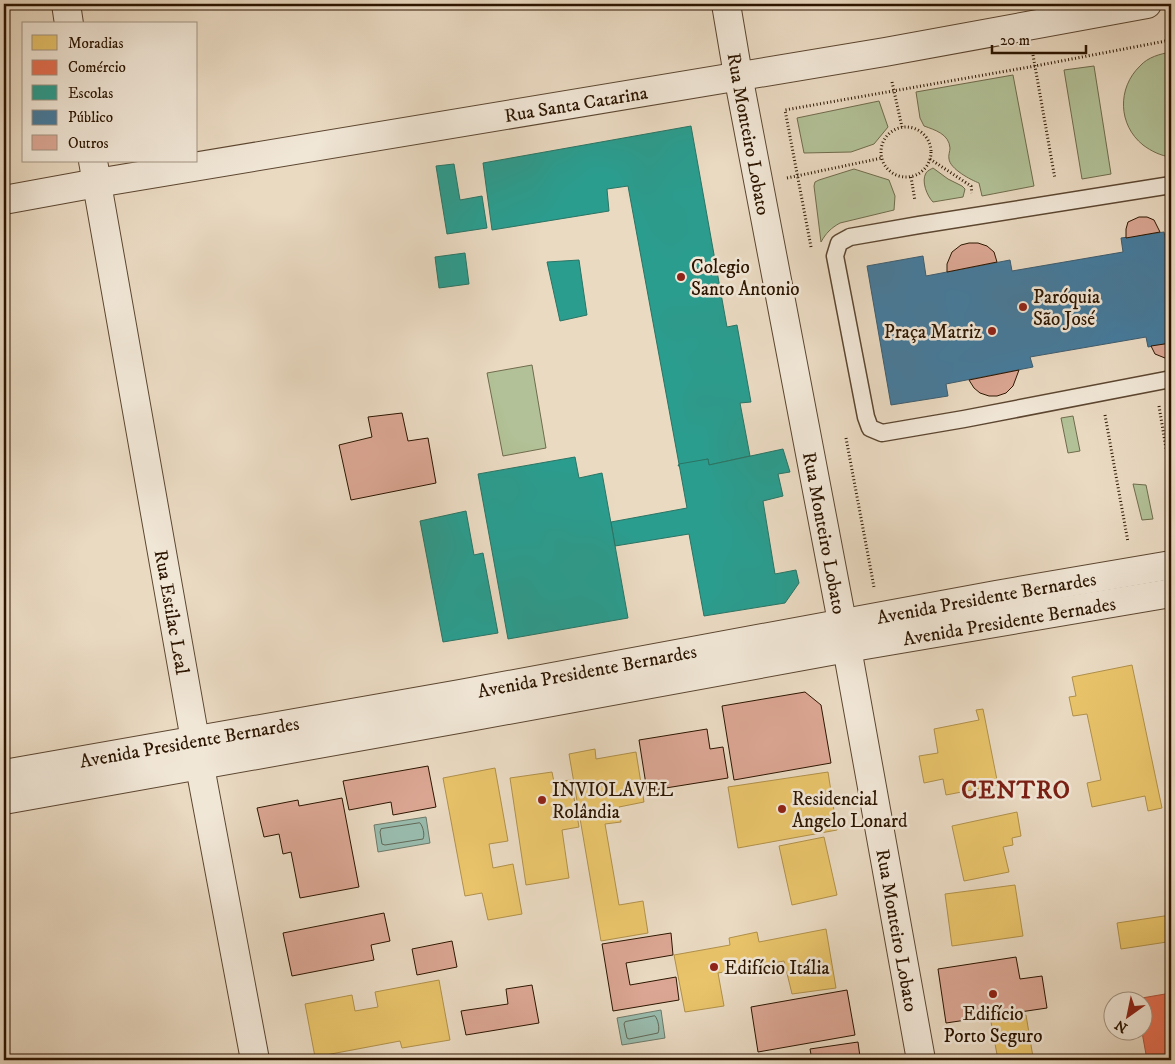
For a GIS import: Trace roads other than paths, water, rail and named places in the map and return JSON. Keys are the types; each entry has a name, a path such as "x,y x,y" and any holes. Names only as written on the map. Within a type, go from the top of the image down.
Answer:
{"street":[{"path":"66,4 69,22"},
{"name":"Rua Monteiro Lobato","path":"726,4 845,635 921,1060"},
{"name":"Rua Santa Catarina","path":"198,156 885,52 1146,4"},
{"name":"Rua Santa Catarina","path":"4,200 95,172 161,162"},
{"name":"Rua Estilac Leal","path":"95,172 198,753 255,1060"},
{"name":"Avenida Presidente Bernardes","path":"4,800 198,753 845,635 996,595 1171,565"},
{"name":"Avenida Presidente Bernades","path":"845,635 1002,622 1171,593"},
{"path":"996,595 1002,622"},
{"name":"Avenida Presidente Bernardes","path":"4,774 198,753"}],"lane":[{"path":"1163,380 882,434 870,428 866,417 835,256 839,242 850,237 1171,185"}],"water":[{"path":"426,817 430,843 378,852 374,825"},
{"path":"661,1010 665,1038 622,1045 617,1018"}],"place":[{"name":"Colegio Santo Antonio","path":"681,277"},
{"name":"Paróquia São José","path":"1023,307"},
{"name":"Praça Matriz","path":"992,331"},
{"name":"INVIOLAVEL Rolândia","path":"542,800"},
{"name":"Residencial Angelo Lonard","path":"782,809"},
{"name":"Edifício Itália","path":"714,967"},
{"name":"Edifício Porto Seguro","path":"993,994"}],"district":[{"name":"CENTRO","path":"1016,790"}]}
